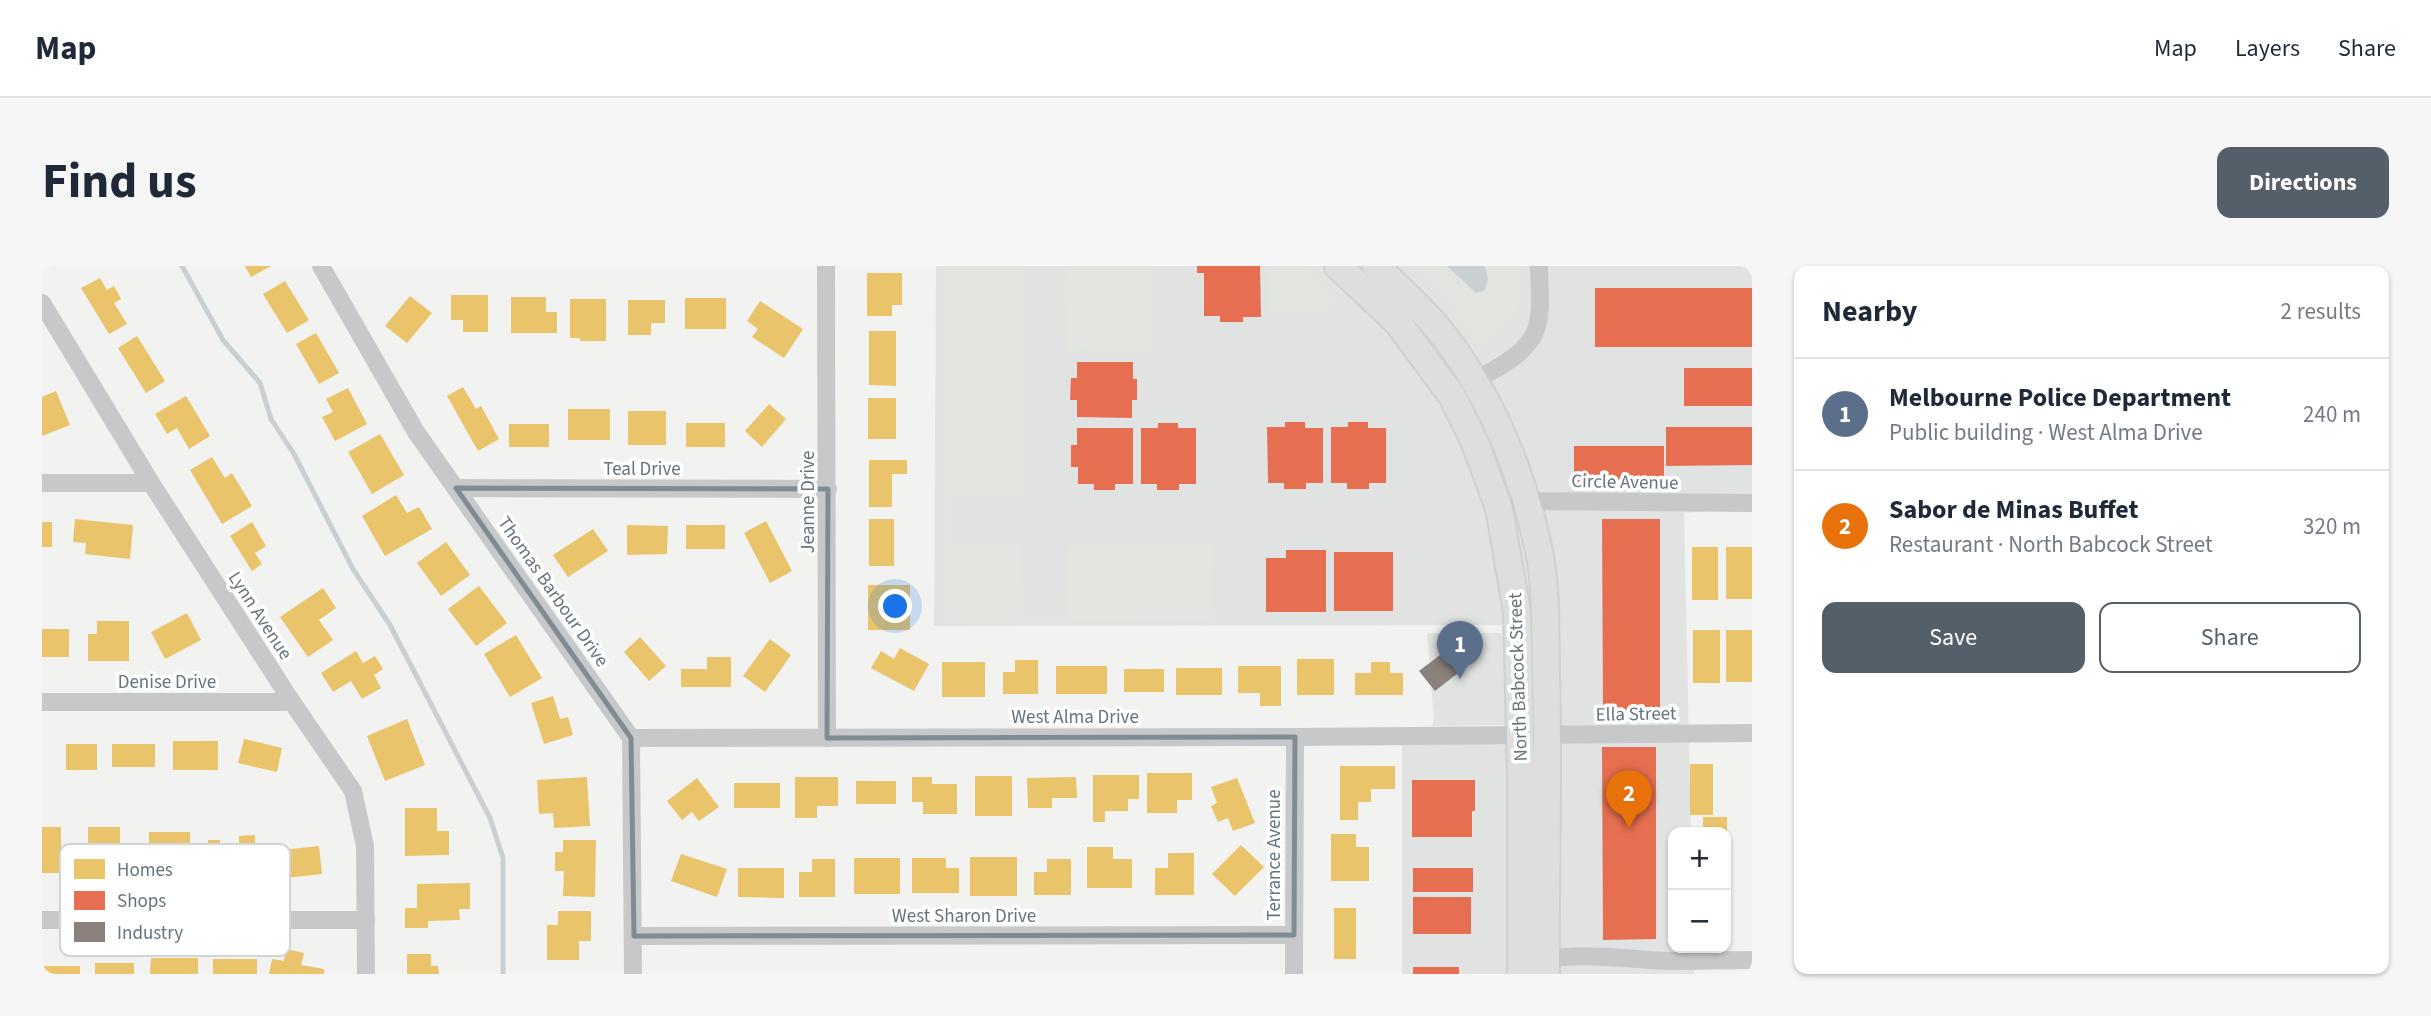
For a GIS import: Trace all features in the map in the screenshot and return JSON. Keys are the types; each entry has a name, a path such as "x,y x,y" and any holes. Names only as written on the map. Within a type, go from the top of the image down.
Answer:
{"main road":[{"name":"North Babcock Street","path":"1338,266 1398,323 1452,396 1475,443 1499,508 1517,612 1522,974"},
{"name":"North Babcock Street","path":"1376,266 1436,326 1474,382 1503,437 1526,501 1540,557 1544,598 1548,734 1546,967"}],"street":[{"name":"Thomas Barbour Drive","path":"321,266 416,432 631,738"},
{"name":"Jeanne Drive","path":"826,266 827,738"},
{"path":"1474,382 1518,352 1533,337 1540,312 1539,266"},
{"name":"Lynn Avenue","path":"42,303 151,483 353,792 365,846 366,974"},
{"path":"42,483 151,483"},
{"name":"Teal Drive","path":"456,488 828,489"},
{"name":"Circle Avenue","path":"1499,508 1526,501 1752,503"},
{"name":"Denise Drive","path":"42,702 292,702"},
{"name":"Ella Street","path":"1520,735 1752,733"},
{"name":"West Alma Drive","path":"631,738 1520,735"},
{"name":"Terrance Avenue","path":"1294,974 1295,737"},
{"path":"631,738 633,974"},
{"path":"42,920 60,920"},
{"path":"290,920 366,920"},
{"name":"West Sharon Drive","path":"634,936 1294,935"},
{"path":"1522,974 1583,957 1668,961 1752,960"}],"highlighted area":[{"path":"456,488 828,489 827,738 1295,737 1294,935 634,936 631,738"}],"shaded area":[{"path":"936,266 1752,266 1752,507 1684,513 1691,827 1668,827 1668,953 1694,953 1694,974 1402,974 1402,736 1520,735 1532,625 934,626"},
{"path":"943,266 1022,266 1024,492 1021,492 1021,498 953,498 954,542 1021,543 1022,617 1067,617 1070,542 1212,542 1211,610 1215,611 1215,621 945,620"},
{"path":"1067,266 1150,266 1150,351 1144,354 1092,354 1091,348 1076,348 1076,354 1068,354 1066,284 1054,283 1067,281"},
{"path":"1269,266 1306,266 1335,299 1323,310 1274,310 1269,314"},
{"path":"1409,266 1447,266 1476,293 1485,289 1488,279 1485,266 1518,266 1519,294 1514,314 1502,330 1480,347 1441,292"},
{"path":"1447,266 1485,266 1488,279 1485,290 1476,293"},
{"path":"1427,633 1510,633 1511,725 1432,726 1434,719"}],"building: Homes":[{"path":"245,266 271,266 251,277"},
{"path":"867,273 902,273 902,305 892,305 892,316 867,316"},
{"path":"100,278 107,290 114,286 121,299 114,303 127,324 109,334 81,288"},
{"path":"285,281 309,320 287,333 263,294"},
{"path":"451,295 488,295 488,332 463,332 463,320 451,320"},
{"path":"410,296 432,313 407,343 385,326"},
{"path":"511,297 546,297 546,312 557,312 557,333 511,333"},
{"path":"685,298 726,298 726,329 685,329"},
{"path":"570,299 606,299 606,341 580,341 580,338 570,338"},
{"path":"628,300 665,300 665,323 651,323 651,335 628,335"},
{"path":"760,301 803,329 784,358 752,337 758,329 747,321"},
{"path":"869,331 896,331 896,386 869,385"},
{"path":"316,333 339,373 319,384 296,344"},
{"path":"137,336 165,381 146,393 118,348"},
{"path":"463,387 476,409 481,406 499,439 478,451 447,396"},
{"path":"348,388 367,424 335,441 322,417 333,412 326,399"},
{"path":"56,391 70,425 42,436 42,397"},
{"path":"186,396 210,436 189,449 177,428 167,434 155,414"},
{"path":"868,398 896,398 896,439 868,439"},
{"path":"769,404 786,419 762,447 745,431"},
{"path":"568,409 610,409 610,440 568,440"},
{"path":"628,411 666,411 666,445 628,445"},
{"path":"686,423 725,423 725,447 686,447"},
{"path":"509,424 549,424 549,447 509,447"},
{"path":"380,434 404,475 372,494 348,452"},
{"path":"212,457 225,478 232,473 252,506 222,524 190,470"},
{"path":"869,460 907,460 907,474 892,474 892,507 869,507"},
{"path":"396,495 407,513 419,507 432,529 385,556 362,516"},
{"path":"75,519 133,525 130,559 85,554 86,543 73,542"},
{"path":"869,519 894,519 894,566 869,566"},
{"path":"766,521 792,571 770,583 744,533"},
{"path":"42,522 52,522 52,547 42,547"},
{"path":"252,522 266,546 255,553 262,564 252,571 230,536"},
{"path":"627,525 668,526 667,554 627,555"},
{"path":"686,525 725,525 725,549 686,549"},
{"path":"593,529 608,551 568,577 553,555"},
{"path":"446,542 470,575 441,596 417,563"},
{"path":"1692,547 1718,547 1718,600 1692,600"},
{"path":"1726,547 1752,547 1752,599 1726,599"},
{"path":"868,585 910,585 910,630 868,630"},
{"path":"479,586 507,623 476,646 448,609"},
{"path":"323,588 336,608 319,620 333,640 308,657 280,617"},
{"path":"187,613 201,640 165,659 151,632"},
{"path":"97,621 129,621 129,661 88,661 88,634 97,634"},
{"path":"42,629 69,629 69,657 42,657"},
{"path":"1693,630 1720,630 1720,683 1693,683"},
{"path":"1726,630 1752,630 1752,682 1726,682"},
{"path":"516,635 542,678 510,697 484,654"},
{"path":"640,637 666,666 649,681 624,652"},
{"path":"770,639 791,655 765,692 743,676"},
{"path":"900,648 929,664 914,691 871,668 881,651 894,659"},
{"path":"356,651 363,663 375,656 383,669 374,675 381,688 362,699 351,681 333,692 321,673"},
{"path":"707,657 731,657 731,687 681,687 681,669 707,669"},
{"path":"1297,659 1334,659 1334,695 1297,695"},
{"path":"1015,660 1038,660 1038,694 1003,694 1003,672 1015,672"},
{"path":"942,662 985,662 985,697 942,697"},
{"path":"1371,662 1390,662 1390,673 1403,673 1403,695 1355,695 1355,673 1371,673"},
{"path":"1056,666 1107,666 1107,694 1056,694"},
{"path":"1238,666 1281,666 1281,706 1260,706 1260,693 1238,693"},
{"path":"1176,668 1222,668 1222,695 1176,695"},
{"path":"1124,669 1164,669 1164,692 1124,692"},
{"path":"553,696 560,719 568,717 573,735 544,744 531,703"},
{"path":"407,719 425,765 385,781 367,736"},
{"path":"244,739 282,748 277,772 238,763"},
{"path":"173,741 218,741 218,770 173,770"},
{"path":"66,744 97,744 97,770 66,770"},
{"path":"112,744 155,744 155,767 112,767"},
{"path":"1690,764 1713,764 1713,815 1690,815"},
{"path":"1340,766 1395,766 1395,789 1371,789 1371,802 1358,802 1358,820 1340,820"},
{"path":"1147,773 1192,773 1192,800 1177,800 1177,813 1147,813"},
{"path":"1093,775 1139,775 1139,799 1128,799 1128,811 1105,811 1105,822 1093,822"},
{"path":"975,776 1012,776 1012,816 975,816"},
{"path":"587,777 590,826 554,828 553,813 539,814 537,780"},
{"path":"795,777 838,777 838,806 817,806 817,818 795,818"},
{"path":"912,777 932,777 932,784 957,784 957,814 923,814 923,802 912,802"},
{"path":"1076,777 1077,798 1052,798 1052,808 1028,808 1027,778"},
{"path":"697,778 719,807 699,821 692,812 682,820 667,801"},
{"path":"1237,778 1255,823 1233,831 1228,818 1218,822 1211,806 1217,803 1211,787"},
{"path":"856,781 896,781 896,804 856,804"},
{"path":"734,783 780,783 780,808 734,808"},
{"path":"405,808 437,808 437,831 449,831 449,855 405,856"},
{"path":"1703,817 1727,817 1727,827 1703,827"},
{"path":"42,827 61,827 60,873 42,873"},
{"path":"88,827 120,827 120,844 88,844"},
{"path":"149,832 190,832 190,844 149,844"},
{"path":"1331,834 1356,834 1356,847 1369,847 1369,881 1331,881"},
{"path":"255,835 255,844 239,844 239,836"},
{"path":"208,840 220,840 220,844 208,844"},
{"path":"563,840 596,840 595,897 563,896 564,871 555,871 555,852 563,852"},
{"path":"1241,845 1264,867 1235,896 1212,874"},
{"path":"319,846 322,874 290,877 290,849"},
{"path":"1087,847 1113,847 1113,859 1132,859 1132,888 1087,888"},
{"path":"1168,853 1194,853 1194,895 1155,895 1155,868 1168,868"},
{"path":"681,854 727,869 717,897 671,881"},
{"path":"970,857 1017,857 1017,896 970,896"},
{"path":"854,858 900,858 900,894 854,894"},
{"path":"912,858 946,858 946,868 959,868 959,893 912,893"},
{"path":"812,859 835,859 835,897 799,897 799,872 812,872"},
{"path":"1047,859 1071,859 1071,895 1034,895 1034,872 1047,872"},
{"path":"738,868 784,868 784,898 738,897"},
{"path":"470,883 470,909 459,909 460,920 428,921 428,928 405,928 405,908 417,908 417,884"},
{"path":"1334,908 1356,908 1356,959 1334,959"},
{"path":"558,911 591,911 591,941 579,941 579,960 547,960 547,925 558,925"},
{"path":"290,950 304,953 301,965 324,969 324,974 269,974 272,959 284,961 285,956 290,956"},
{"path":"407,954 431,954 431,966 438,966 439,974 407,974"},
{"path":"151,958 198,958 198,974 150,974"},
{"path":"213,959 257,959 257,974 213,974"},
{"path":"95,963 134,963 134,974 95,974"},
{"path":"42,966 80,966 80,974 42,974"}],"building: Shops":[{"path":"1197,266 1260,266 1261,317 1243,317 1243,322 1220,322 1220,316 1204,316 1204,273 1197,273"},
{"path":"1595,288 1752,288 1752,347 1595,347"},
{"path":"1077,362 1133,362 1133,379 1137,379 1137,400 1132,400 1132,418 1077,417 1077,400 1070,400 1071,378 1077,378"},
{"path":"1684,368 1752,368 1752,406 1684,406"},
{"path":"1285,422 1305,422 1305,428 1323,428 1323,483 1306,483 1306,489 1284,489 1284,483 1268,483 1267,427 1285,427"},
{"path":"1348,422 1368,422 1368,428 1386,428 1386,483 1369,483 1369,489 1347,489 1347,483 1331,483 1331,427 1348,427"},
{"path":"1158,423 1178,423 1178,428 1196,428 1196,484 1179,484 1179,490 1157,490 1157,484 1141,484 1141,428 1158,428"},
{"path":"1666,427 1752,427 1752,465 1666,466"},
{"path":"1077,428 1133,428 1133,484 1115,484 1115,490 1094,490 1094,484 1078,484 1078,467 1071,467 1071,445 1077,445"},
{"path":"1574,446 1664,446 1664,485 1574,485"},
{"path":"1602,519 1660,519 1660,711 1603,711"},
{"path":"1286,550 1326,550 1326,612 1266,612 1266,558 1286,558"},
{"path":"1334,552 1393,552 1393,611 1334,611"},
{"path":"1602,747 1656,747 1656,939 1603,940"},
{"path":"1412,780 1475,780 1472,837 1412,837"},
{"path":"1413,868 1473,868 1473,892 1413,892"},
{"path":"1413,897 1471,897 1471,934 1413,934"},
{"path":"1413,967 1459,967 1459,974 1413,974"}],"building: Industry":[{"path":"1457,642 1472,662 1435,691 1419,671"}],"waterway":[{"path":"182,266 223,340 260,383 271,419 294,454 353,569 390,625 490,818 503,858 503,974"}],"place":[{"name":"Melbourne Police Department","path":"1460,679"},
{"name":"Sabor de Minas Buffet","path":"1629,828"}]}
